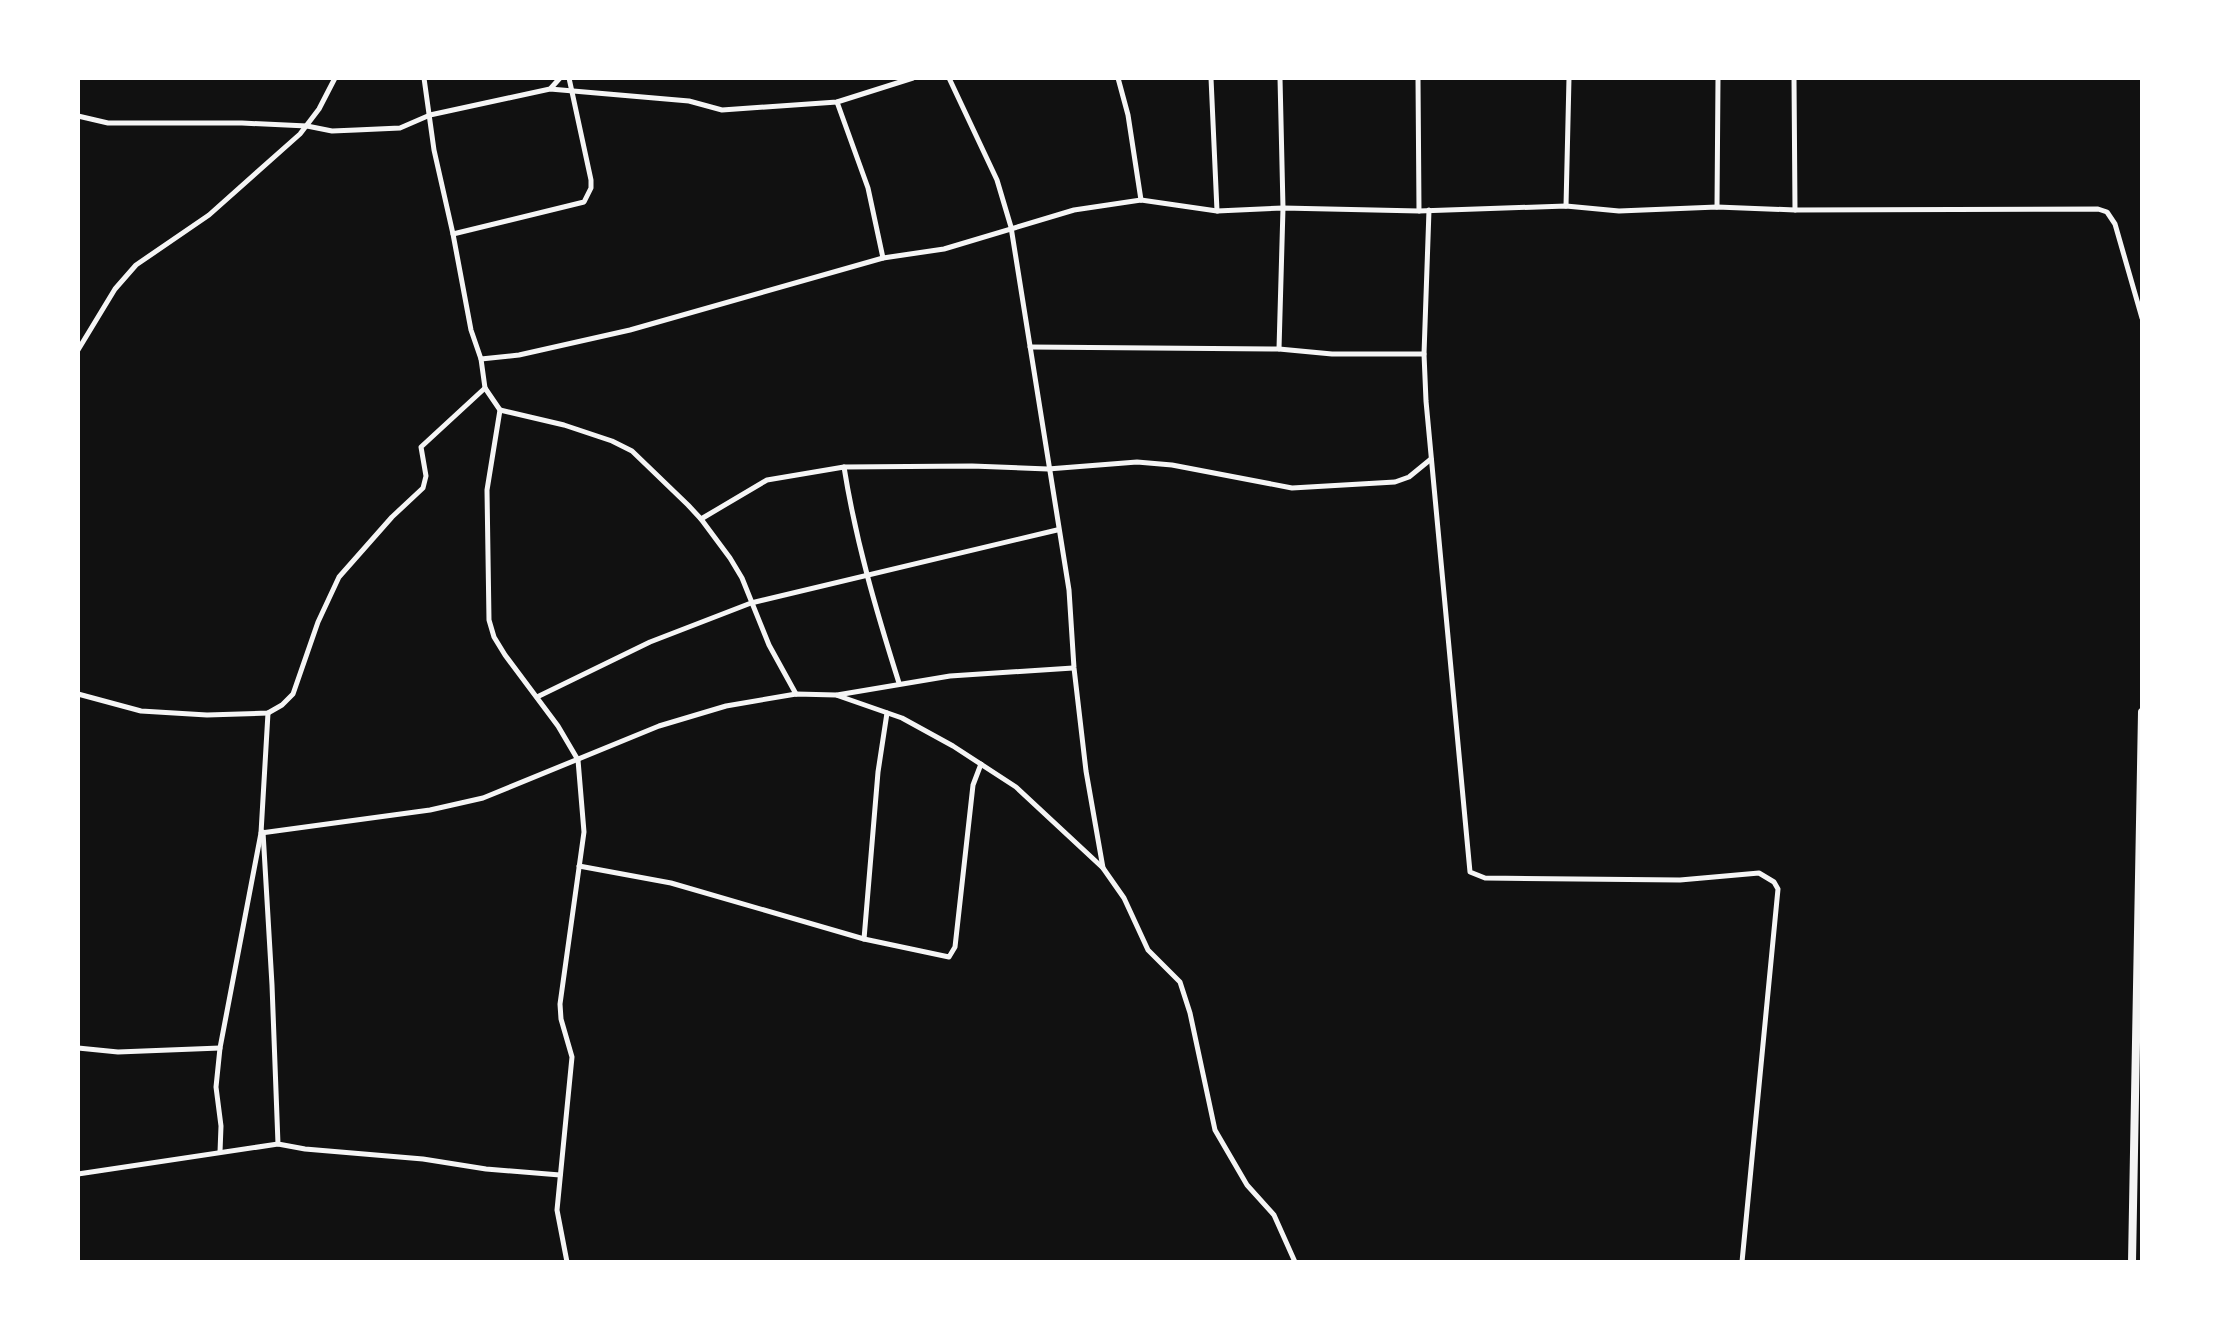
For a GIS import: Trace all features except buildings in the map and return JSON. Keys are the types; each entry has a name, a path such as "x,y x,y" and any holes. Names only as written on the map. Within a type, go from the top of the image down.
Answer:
{"main road":[{"path":"2132,1262 2142,712"}],"street":[{"path":"78,350 115,289 136,265 227,200 307,126 335,78"},
{"path":"424,78 434,150 485,388 500,410 564,425 632,451 701,519 730,558 769,645 796,694"},
{"path":"550,89 560,78"},
{"path":"453,234 584,202 591,188 591,180 569,78"},
{"path":"78,116 108,123 307,126 332,131 400,128 430,115 550,89 689,101 722,110 837,102 913,78"},
{"path":"949,78 997,180 1011,227 1069,590 1086,771 1103,868"},
{"path":"1118,78 1128,115 1141,200"},
{"path":"1211,78 1217,211"},
{"path":"1279,349 1283,208 1280,78"},
{"path":"1418,78 1419,211"},
{"path":"1566,206 1569,78"},
{"path":"1717,207 1718,78"},
{"path":"1794,78 1795,210"},
{"path":"837,102 868,188 883,258"},
{"path":"481,359 519,355 630,330 883,258 944,249 1074,210 1141,200 1217,211 1283,208 1419,211 1566,206 1619,211 1717,207 1795,210 2098,209 2107,212 2115,224 2142,318"},
{"path":"1429,210 1424,354 1470,872 1485,878 1680,880 1759,873 1768,876 1778,889 1742,1262"},
{"path":"1030,347 1279,349 1332,354 1424,354"},
{"path":"78,694 141,711 207,715 268,713 290,699 327,600 339,577 392,517 423,488 426,476 422,445 485,388"},
{"path":"500,410 487,490 489,620 494,637 505,655 578,760 584,813 560,1004 572,1057 557,1210 567,1262"},
{"path":"701,519 767,480 844,467 1048,469 1137,462 1172,465 1292,488 1395,482 1409,477 1431,459"},
{"path":"844,467 865,574 899,683"},
{"path":"537,697 650,642 751,603 1057,530"},
{"path":"262,832 444,807 483,798 659,726 706,712 796,694 836,695 950,676 1074,668"},
{"path":"836,695 887,713 953,746 981,764 1016,787 1103,868 1124,898 1148,950 1180,982 1190,1013 1215,1130 1247,1185 1274,1215 1295,1262"},
{"path":"268,713 262,832 278,1144"},
{"path":"864,939 878,772 887,713"},
{"path":"579,866 671,883 864,939 943,957 953,954 973,785 981,764"},
{"path":"220,1152 221,1126 216,1087 220,1048 262,832"},
{"path":"78,1048 118,1052 220,1048"},
{"path":"78,1174 278,1144 560,1175"}]}
